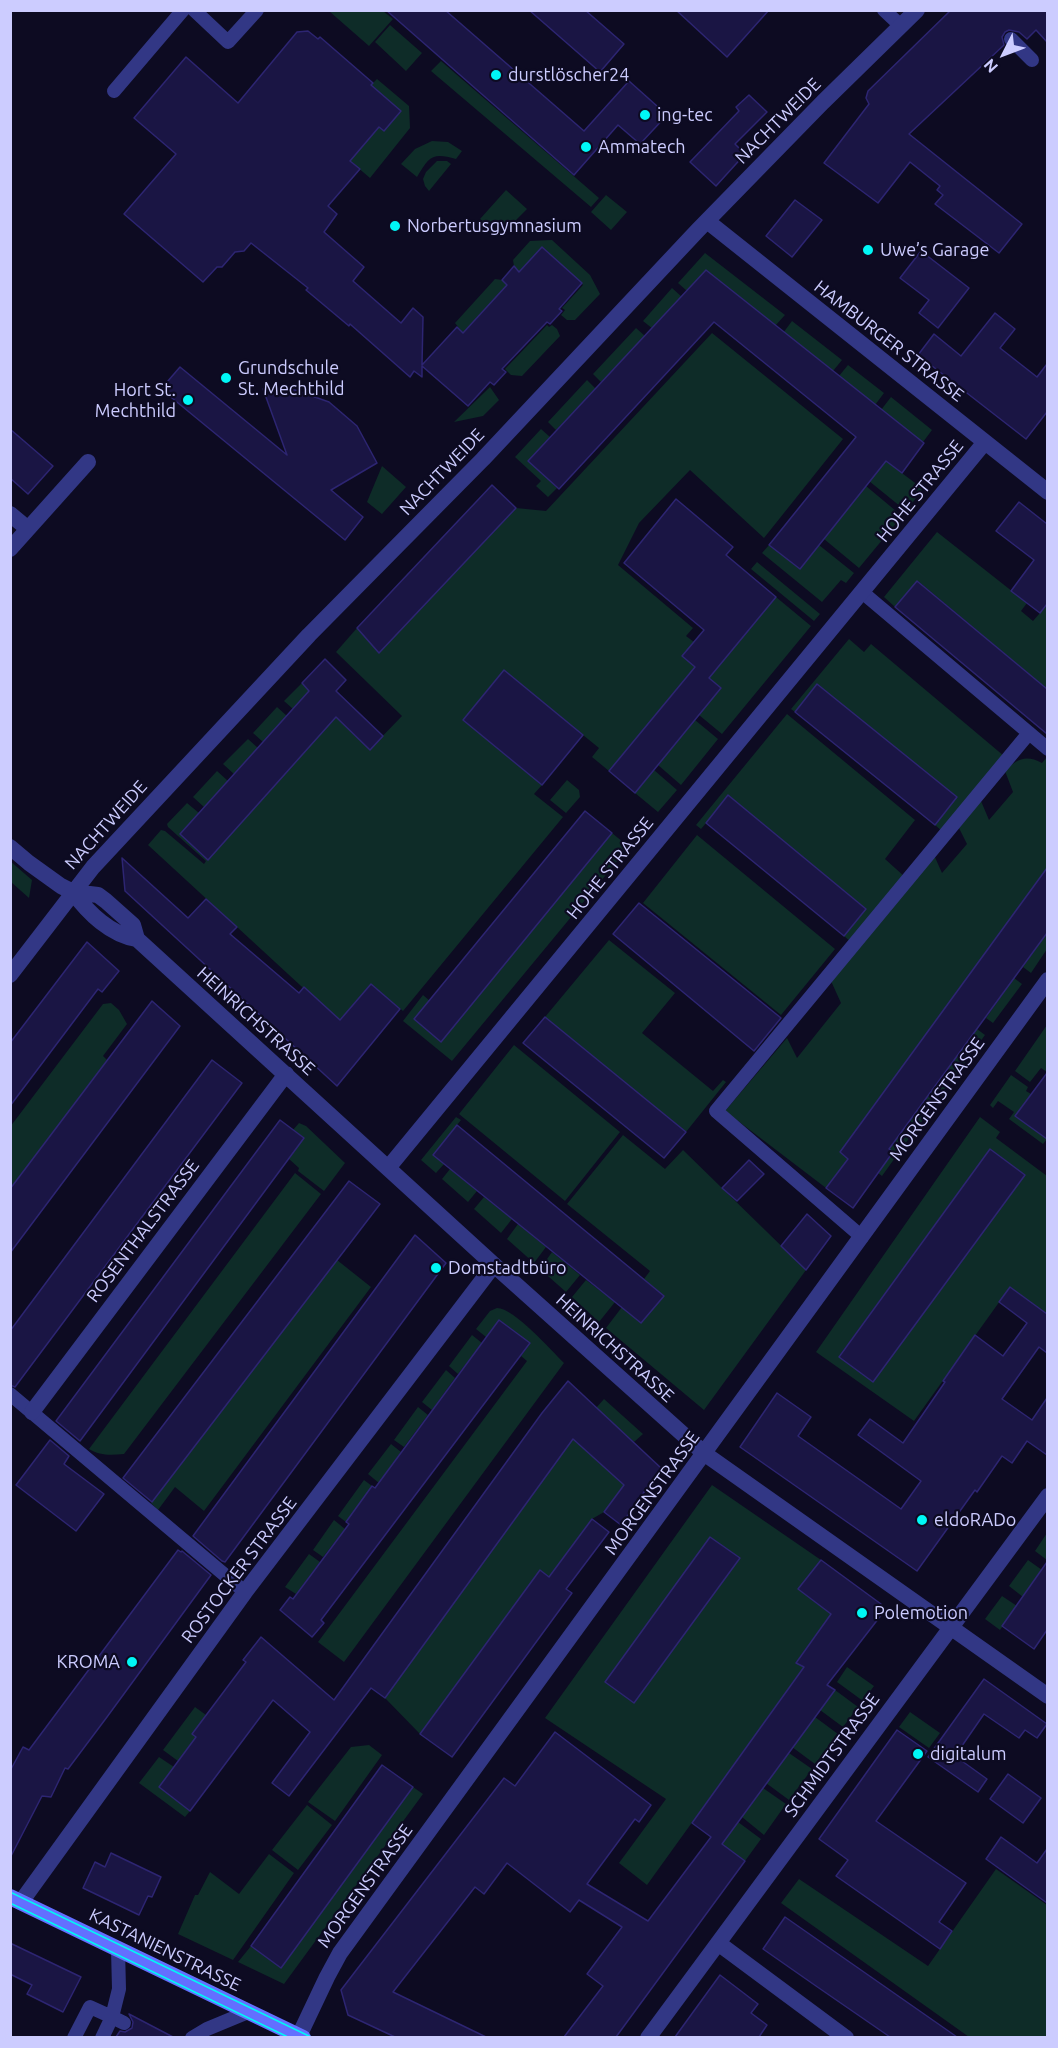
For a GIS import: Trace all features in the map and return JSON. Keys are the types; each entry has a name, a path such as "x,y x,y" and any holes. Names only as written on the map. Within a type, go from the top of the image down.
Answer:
{"main road":[{"name":"KASTANIENSTRASSE","path":"16,1900 301,2037"}],"street":[{"name":"NACHTWEIDE","path":"10,975 73,892 121,835 336,607 483,459 706,221 917,10"},
{"name":"HAMBURGER STRASSE","path":"706,221 1047,492"},
{"name":"HOHE STRASSE","path":"388,1168 985,442"},
{"path":"10,549 88,462"},
{"path":"10,514 28,529"},
{"name":"HEINRICHSTRASSE","path":"10,847 51,879 73,892 98,895 133,925 137,939 705,1454 1047,1696"},
{"name":"MORGENSTRASSE","path":"301,2037 340,1953 705,1454 1047,980"},
{"name":"ROSENTHALSTRASSE","path":"32,1412 286,1074"},
{"name":"ROSTOCKER STRASSE","path":"16,1900 245,1592 494,1265"},
{"name":"SCHMIDTSTRASSE","path":"648,2037 1047,1496"},
{"path":"718,1943 846,2037"}],"lane":[{"path":"114,91 183,10"},
{"path":"194,10 228,42 257,10"},
{"path":"884,10 901,26"},
{"path":"1011,39 1032,60"},
{"path":"862,592 1047,749"},
{"path":"862,1237 716,1111 1029,733"},
{"path":"10,1394 245,1592"},
{"path":"102,2037 118,2020 118,1949"},
{"path":"74,2037 90,2007 118,2020"},
{"path":"192,2037 248,2012"}],"green space":[{"path":"329,11 383,11 393,19 369,46"},
{"path":"390,25 422,53 406,71 375,42"},
{"path":"441,61 599,198 591,207 431,71"},
{"path":"377,79 409,106 410,128 370,178 350,161 379,127 384,131 401,111 371,85"},
{"path":"432,141 448,142 462,151 456,159 441,156 432,158 417,177 401,164 415,149"},
{"path":"437,161 447,161 451,164 429,191 423,179 426,172"},
{"path":"506,190 527,209 512,224 489,226 480,219"},
{"path":"606,195 627,212 611,230 591,212"},
{"path":"552,240 590,275 600,294 575,320 567,320 561,315 565,310 562,308 583,285 543,247 519,272 514,266 513,260 530,241"},
{"path":"705,253 785,315 775,326 706,270 687,291 678,283"},
{"path":"495,279 502,280 507,285 463,333 455,323"},
{"path":"672,288 682,297 653,329 643,321"},
{"path":"792,321 842,360 833,371 783,333"},
{"path":"547,325 549,327 552,325 557,329 560,336 522,376 511,375 505,369"},
{"path":"636,328 645,336 601,382 593,374"},
{"path":"712,333 843,439 764,538 690,470 639,523 618,565 693,628 686,636 694,642 682,656 695,667 609,771 592,757 599,748 504,671 463,720 542,785 534,794 563,817 403,1011 371,984 339,1021 148,845 161,830 165,831 204,864 206,861 167,824 187,803 199,813 180,834 207,859 302,699 293,709 284,701 302,683 370,749 402,716 336,652 357,628 379,652 516,508 546,511"},
{"path":"848,365 884,393 875,405 839,376"},
{"path":"587,380 596,389 556,430 548,422"},
{"path":"490,387 499,400 483,416 454,422"},
{"path":"891,397 932,430 923,442 881,410"},
{"path":"541,429 550,437 529,461 557,488 548,497 536,486 541,481 515,457"},
{"path":"886,461 923,489 906,511 869,481"},
{"path":"382,466 406,487 382,514 367,502"},
{"path":"866,486 902,516 859,568 824,539"},
{"path":"937,532 1027,603 1021,611 1033,621 1047,607 1047,689 918,581 895,607 884,597"},
{"path":"769,545 800,569 819,545 854,573 846,583 841,580 822,602 762,553"},
{"path":"757,562 820,614 814,621 751,569"},
{"path":"776,597 811,626 722,734 699,715 721,688 709,678"},
{"path":"849,639 864,652 871,644 1004,756 942,831 935,825 957,797 817,685 795,712 791,709"},
{"path":"277,707 287,716 263,742 253,733"},
{"path":"787,714 915,820 885,859 905,877 851,942 844,936 866,909 729,796 701,829 696,825"},
{"path":"695,720 718,739 681,785 658,765"},
{"path":"248,739 258,748 234,774 223,764"},
{"path":"1047,757 1047,868 840,1152 848,1159 826,1188 725,1111 787,1038 797,1058 841,1003 831,981 934,855 942,873 967,844 959,828 981,801 989,820 1013,792 1005,771 1013,763 1022,759 1042,763"},
{"path":"654,770 677,790 658,812 635,793"},
{"path":"217,771 228,781 204,807 193,797"},
{"path":"567,780 579,790 580,797 566,813 550,800"},
{"path":"612,833 629,847 452,1061 403,1021 423,995 430,1001 414,1019 441,1041"},
{"path":"697,835 835,949 781,1015 643,903"},
{"path":"10,861 32,880 29,898 11,882"},
{"path":"1047,933 1047,949 1031,973 1023,967"},
{"path":"609,940 675,993 642,1033 713,1091 723,1080 726,1082 686,1132 545,1017"},
{"path":"1014,978 1022,984 993,1023 986,1018"},
{"path":"111,1003 119,1010 127,1024 103,1056 107,1060 11,1189 10,1127 103,1004"},
{"path":"1047,1025 1047,1072 1041,1068 1030,1082 1015,1071"},
{"path":"977,1029 985,1035 956,1075 948,1069"},
{"path":"514,1045 620,1132 565,1201 459,1114"},
{"path":"1011,1075 1028,1087 1026,1091 1031,1094 1016,1116 1047,1139 1043,1144 1009,1119 1014,1112 998,1101 993,1108 990,1105"},
{"path":"940,1080 947,1086 918,1127 910,1121"},
{"path":"456,1117 461,1120 433,1155 444,1164 436,1173 421,1160"},
{"path":"980,1117 1000,1132 996,1138 1047,1176 1047,1314 1010,1287 914,1421 816,1352","holes":["990,1149 1025,1175 873,1381 839,1356"]},
{"path":"299,1123 306,1126 345,1163 324,1191 298,1171 299,1168 289,1159 304,1138 293,1130"},
{"path":"902,1132 910,1137 882,1176 878,1173 893,1153 889,1149"},
{"path":"623,1135 665,1169 683,1150 806,1270 704,1410 606,1328 622,1307 641,1323 664,1296 644,1279 650,1271 567,1204"},
{"path":"450,1169 477,1191 468,1202 442,1179"},
{"path":"295,1173 321,1194 124,1454 101,1454 89,1449"},
{"path":"484,1197 512,1219 501,1233 474,1209"},
{"path":"518,1224 546,1247 534,1263 507,1239"},
{"path":"552,1252 580,1275 566,1292 540,1269"},
{"path":"337,1260 371,1287 204,1511 175,1487 158,1510 151,1503"},
{"path":"586,1280 615,1302 599,1322 572,1297"},
{"path":"497,1308 522,1322 564,1363 344,1662 318,1642 527,1361 521,1356 530,1344 499,1320 486,1337 476,1329 490,1311"},
{"path":"472,1335 482,1343 458,1374 449,1366"},
{"path":"446,1370 455,1378 432,1410 422,1402"},
{"path":"604,1399 643,1434 634,1442 596,1408"},
{"path":"418,1407 428,1415 404,1447 394,1440"},
{"path":"573,1439 624,1485 604,1512 592,1519 549,1577 540,1570 420,1734 385,1698"},
{"path":"391,1444 401,1452 379,1483 368,1474"},
{"path":"364,1480 372,1486 346,1522 338,1516"},
{"path":"712,1485 821,1560 798,1589 831,1614 796,1662 804,1667 647,1885 619,1863 666,1799 545,1718"},
{"path":"334,1520 345,1529 323,1557 313,1550"},
{"path":"1047,1533 1048,1560 1035,1551"},
{"path":"309,1554 320,1562 296,1594 285,1587"},
{"path":"1028,1560 1042,1570 1023,1597 1009,1586"},
{"path":"1002,1596 1017,1606 1000,1630 985,1619"},
{"path":"847,1667 874,1686 863,1701 837,1682"},
{"path":"835,1690 858,1707 843,1727 820,1710"},
{"path":"195,1707 206,1715 192,1734 196,1737 178,1761 163,1750"},
{"path":"910,1712 940,1733 929,1748 899,1727"},
{"path":"815,1717 838,1734 815,1764 792,1747"},
{"path":"369,1745 382,1755 335,1821 308,1802 351,1747"},
{"path":"789,1753 812,1769 789,1800 766,1783"},
{"path":"159,1757 174,1767 159,1787 190,1811 185,1817 139,1783"},
{"path":"413,1787 423,1794 284,1984 238,1962 251,1946 281,1968"},
{"path":"763,1788 786,1804 764,1835 742,1817"},
{"path":"307,1805 332,1825 298,1870 272,1850"},
{"path":"738,1822 761,1839 745,1861 722,1844"},
{"path":"269,1854 294,1873 233,1960 178,1934 195,1895 198,1895 210,1872 239,1894"},
{"path":"996,1869 1047,1905 1047,2037 969,2037 781,1903 799,1879 928,1966"}],"building":[{"path":"386,10 445,10 584,131 629,81 667,115 640,144 618,125 574,175"},
{"path":"529,10 585,10 624,44 600,72"},
{"path":"676,10 769,10 727,57"},
{"path":"951,10 1047,10 1047,42 1036,30 1027,39 1019,32 1009,30 1005,32 1002,37 1004,45 909,134 1022,224 999,253 935,204 943,195 937,190 940,186 910,162 878,203 824,163 869,104 866,98 868,91"},
{"path":"308,31 318,39 320,37 401,111 384,131 379,127 350,161 360,169 328,206 337,214 324,232 364,267 353,281 401,323 413,308 423,317 422,365 457,327 463,333 507,285 502,280 514,266 519,272 542,247 582,283 559,309 562,311 550,324 547,322 502,369 506,372 494,385 490,382 468,406 422,366 422,377 414,371 410,377 350,324 349,326 306,290 308,288 251,243 244,251 235,252 222,267 217,267 203,282 124,214 176,154 134,118 186,57 238,103 297,32"},
{"path":"749,95 767,112 735,144 745,154 716,186 690,162 739,111 736,107"},
{"path":"795,200 822,220 792,257 766,236"},
{"path":"921,251 969,288 938,328 919,313 929,300 900,278"},
{"path":"706,270 924,443 902,473 886,461 800,569 769,545 856,437 714,322 559,489 528,461"},
{"path":"995,313 1015,329 1000,348 1037,377 1047,364 1047,412 1026,439 918,355 934,334 961,356"},
{"path":"180,367 287,455 263,389 295,390 329,402 357,426 377,463 331,490 363,517 345,540 161,389"},
{"path":"10,429 53,466 28,494 10,478"},
{"path":"492,485 516,508 379,653 357,628"},
{"path":"676,499 733,547 726,555 776,597 709,678 721,688 635,793 609,771 695,667 682,656 704,630 624,563"},
{"path":"1019,502 1047,524 1047,604 1040,613 1011,591 1034,560 996,531"},
{"path":"917,581 1047,689 1047,734 895,607"},
{"path":"325,659 346,680 336,691 383,736 370,750 336,717 208,860 180,834 309,691 302,683"},
{"path":"504,670 583,735 542,785 463,720"},
{"path":"817,684 957,797 935,825 795,712"},
{"path":"728,795 866,909 844,936 706,823"},
{"path":"585,811 612,833 441,1042 414,1019"},
{"path":"122,858 188,918 206,899 237,927 230,934 299,993 304,987 340,1020 371,984 400,1009 337,1086 125,891"},
{"path":"1047,868 1047,933 889,1149 893,1152 853,1208 826,1188 848,1159 840,1152"},
{"path":"639,903 781,1018 754,1051 613,934"},
{"path":"87,942 119,971 102,992 98,989 10,1106 10,1043"},
{"path":"152,1001 180,1026 10,1253 10,1189"},
{"path":"545,1017 686,1132 664,1158 523,1043"},
{"path":"212,1060 242,1083 15,1387 10,1385 10,1331"},
{"path":"1047,1073 1047,1139 1015,1116"},
{"path":"280,1120 304,1138 80,1441 56,1421"},
{"path":"457,1125 664,1296 641,1323 433,1155"},
{"path":"990,1149 1025,1175 873,1382 839,1357"},
{"path":"749,1160 764,1174 737,1201 722,1188"},
{"path":"349,1181 380,1204 152,1502 123,1478"},
{"path":"807,1214 831,1236 806,1270 781,1246"},
{"path":"415,1235 446,1263 225,1562 222,1561 193,1536"},
{"path":"1010,1287 1047,1314 1047,1353 1039,1347 1002,1399 1032,1420 1047,1398 1047,1455 1027,1441 1012,1463 1002,1456 917,1571 740,1447 777,1393 811,1417 798,1436 901,1509 921,1481 858,1435 870,1419 903,1443 975,1335 1003,1356 1027,1323 999,1302"},
{"path":"499,1320 530,1343 321,1620 324,1623 312,1637 280,1610 290,1597 293,1599 349,1524 346,1522 372,1486 375,1488"},
{"path":"568,1381 661,1468 621,1525 604,1512 624,1485 573,1439 385,1698 371,1688 289,1796 272,1783 310,1732 273,1700 190,1811 159,1787 196,1737 192,1734 246,1662 243,1660 261,1637 334,1700 542,1413"},
{"path":"50,1440 69,1456 64,1464 104,1494 76,1531 16,1485"},
{"path":"592,1519 609,1532 566,1589 572,1593 452,1757 420,1734 540,1570 549,1577"},
{"path":"710,1537 740,1558 634,1703 605,1682"},
{"path":"178,1550 211,1575 68,1769 65,1768 51,1797 42,1796 10,1858 10,1771 23,1747 29,1750"},
{"path":"821,1560 881,1604 882,1614 827,1685 835,1690 722,1844 745,1861 616,2037 564,2037 603,1986 587,1974 622,1927 579,1900 570,1912 507,1863 484,1894 475,1887 393,1992 486,2037 395,2037 348,2015 341,1990 504,1778 515,1786 555,1732 651,1805 639,1822 635,1819 587,1884 648,1921 711,1837 692,1823 804,1667 796,1663 831,1614 798,1589"},
{"path":"1047,1562 1047,1630 1034,1649 1002,1626"},
{"path":"984,1679 1047,1724 1037,1738 1025,1730 1019,1738 984,1714 955,1756 987,1779 978,1792 928,1757"},
{"path":"897,1730 927,1751 876,1821 966,1883 939,1922 952,1931 940,1949 836,1876 848,1860 819,1839"},
{"path":"382,1765 413,1787 281,1968 251,1946"},
{"path":"1008,1774 1041,1798 1023,1823 990,1799"},
{"path":"1001,1837 1037,1863 1047,1849 1047,1903 986,1859"},
{"path":"111,1853 161,1877 152,1897 148,1896 139,1915 83,1888 95,1862 105,1867"},
{"path":"785,1917 957,2037 890,2037 816,1986 763,1949"},
{"path":"10,1943 81,1977 63,2012 27,1994 32,1985 10,1974"},
{"path":"720,1975 758,2004 751,2013 767,2025 759,2037 675,2037"},
{"path":"129,2014 173,2037 116,2037 120,2031 125,2032 132,2028 133,2022"}],"tram line":[{"path":"10,1892 313,2038"},
{"path":"10,1903 290,2038"}],"place":[{"name":"durstlöscher24","path":"496,75"},
{"name":"ing-tec","path":"645,115"},
{"name":"Ammatech","path":"586,147"},
{"name":"Norbertusgymnasium","path":"395,226"},
{"name":"Uwe’s Garage","path":"868,250"},
{"name":"Grundschule St. Mechthild","path":"226,378"},
{"name":"Hort St. Mechthild","path":"188,400"},
{"name":"Domstadtbüro","path":"436,1268"},
{"name":"eldoRADo","path":"922,1520"},
{"name":"Polemotion","path":"862,1613"},
{"name":"KROMA","path":"132,1662"},
{"name":"digitalum","path":"918,1754"}]}
